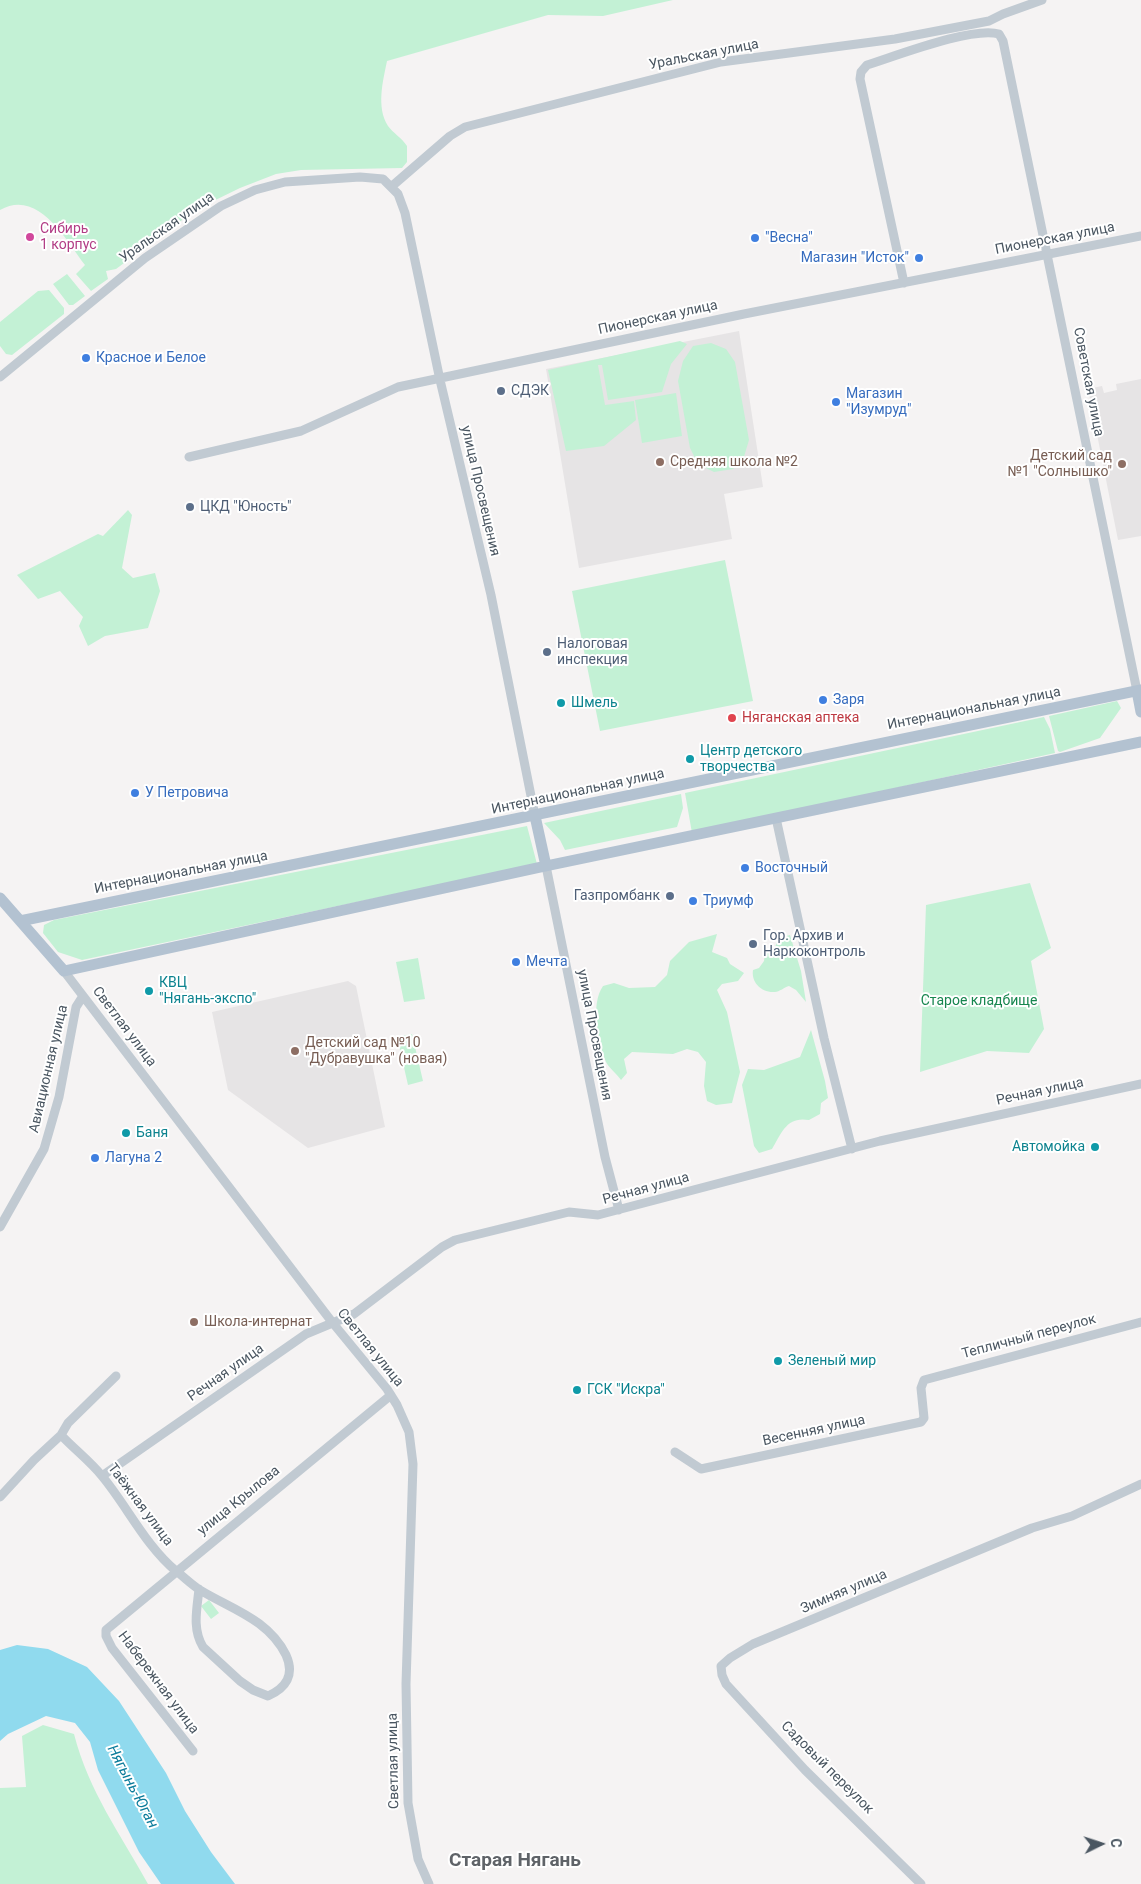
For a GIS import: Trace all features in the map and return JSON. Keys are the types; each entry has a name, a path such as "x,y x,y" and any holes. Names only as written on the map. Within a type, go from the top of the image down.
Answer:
{"main road":[{"path":"1139,690 1141,712"},
{"name":"Интернациональная улица","path":"20,920 535,816 1139,690"},
{"path":"0,898 64,971 546,866 1141,742"},
{"path":"535,816 546,866"}],"street":[{"name":"Уральская улица","path":"391,187 444,141 465,126 721,62 895,39 988,22 1003,14 1042,0"},
{"path":"904,283 860,79 861,72 867,65 959,37 991,32 988,22"},
{"name":"Советская улица","path":"991,32 1000,34 1004,41 1139,690"},
{"name":"Уральская улица","path":"0,376 145,258 220,206 255,190 285,182 360,177 383,179"},
{"name":"улица Просвещения","path":"383,179 398,194 405,213 440,380 493,604 535,816"},
{"name":"Пионерская улица","path":"189,457 301,432 398,387 440,380 744,314 1049,256 1141,236"},
{"path":"776,818 822,1030 852,1150"},
{"name":"улица Просвещения","path":"546,866 603,1149 618,1210"},
{"name":"Светлая улица","path":"64,971 332,1322 391,1395 409,1432 413,1464 406,1684 408,1803 418,1859 430,1884"},
{"name":"Авиационная улица","path":"0,1227 44,1149 59,1097 76,1007 83,996"},
{"name":"Речная улица","path":"102,1476 306,1334 354,1314 442,1247 454,1240 569,1212 598,1215 897,1137 1141,1084"},
{"name":"Тепличный переулок","path":"924,1380 1141,1322"},
{"path":"0,1497 34,1460 61,1436 68,1423 116,1376"},
{"name":"Весенняя улица","path":"675,1452 701,1469 920,1422 924,1418 921,1388 924,1380"},
{"name":"улица Крылова","path":"106,1630 176,1570 391,1395"},
{"name":"Таёжная улица","path":"61,1436 102,1476 126,1511 165,1560 199,1589 242,1611 278,1643 286,1656 290,1668 288,1682 278,1692 268,1696 253,1690 203,1647 197,1637 196,1628 199,1589"},
{"name":"Зимняя улица","path":"722,1666 730,1658 753,1644 1032,1528 1072,1516 1141,1484"},
{"name":"Набережная улица","path":"106,1630 106,1636 112,1648 193,1751"},
{"name":"Садовый переулок","path":"722,1666 722,1675 726,1684 805,1770 921,1884"}],"shaded area":[{"name":"Средняя школа №2","path":"739,331 763,487 724,494 732,539 579,568 546,369"},
{"name":"Детский сад №1 \"Солнышко\"","path":"1141,379 1141,536 1118,540 1088,389 1102,386 1104,393 1117,390 1116,384"},
{"name":"Детский сад №10 \"Дубравушка\" (новая)","path":"348,981 356,986 385,1127 308,1148 228,1090 212,1012"}],"green space":[{"path":"0,0 673,0 603,16 548,15 387,61 381,102 382,111 388,126 407,146 407,162 402,168 301,170 276,174 240,188 197,209 116,269 106,271 108,279 91,291 76,274 85,265 50,220 39,211 27,206 14,205 0,210"},
{"path":"67,274 85,296 73,305 69,305 53,284"},
{"path":"49,290 64,308 64,314 12,355 6,354 0,346 0,322 38,291"},
{"path":"680,341 687,344 671,364 662,392 608,400 602,365 598,365 605,405 634,401 636,420 604,446 566,451 548,370"},
{"path":"711,343 726,349 735,362 749,440 743,460 733,469 714,472 698,464 690,448 678,381 683,361 693,346"},
{"path":"676,393 682,436 642,443 635,400"},
{"path":"128,510 132,515 122,568 133,578 155,573 160,591 148,628 105,636 88,646 79,626 83,617 60,591 38,599 17,575 98,534 103,536"},
{"path":"725,560 753,701 600,731 572,591"},
{"path":"1117,701 1121,708 1100,738 1060,752 1058,751 1049,716"},
{"path":"1044,717 1050,729 1055,753 692,833 685,793"},
{"path":"681,794 683,808 677,827 565,850 560,840 544,823"},
{"path":"527,826 537,864 82,960 58,952 43,933 44,925 54,920"},
{"name":"Старое кладбище","path":"1030,883 1051,948 1031,961 1044,1029 1029,1053 987,1051 920,1072 926,905"},
{"path":"717,934 712,952 727,958 730,964 744,973 738,981 722,984 717,990 727,1012 740,1072 732,1103 716,1105 707,1101 704,1086 706,1062 698,1052 687,1049 673,1054 632,1052 624,1059 627,1073 621,1080 606,1062 598,1034 597,1003 603,986 614,983 629,988 655,987 667,975 670,961 689,942"},
{"path":"790,935 801,971 806,1002 796,990 789,986 777,992 765,991 758,986 754,979 753,970 759,968 764,961 765,953 775,947 779,938"},
{"path":"418,958 425,999 404,1002 396,962"},
{"path":"811,1030 828,1098 821,1103 820,1114 809,1120 795,1120 790,1123 782,1131 772,1149 759,1153 754,1146 742,1085 748,1069 764,1070 800,1057"},
{"path":"412,1034 423,1081 408,1085 397,1037"},
{"path":"209,1600 219,1613 211,1619 201,1606"},
{"path":"43,1725 74,1734 80,1755 97,1794 148,1884 0,1884 0,1788 26,1787 22,1736"}],"water":[{"name":"Нягынь-Юган","path":"17,1645 48,1649 87,1667 119,1701 166,1773 185,1811 211,1852 235,1884 161,1884 139,1852 98,1770 90,1742 75,1723 46,1716 8,1734 0,1741 0,1650"}],"place":[{"name":"Сибирь 1 корпус","path":"30,237"},
{"name":"\"Весна\"","path":"755,238"},
{"name":"Магазин \"Исток\"","path":"919,258"},
{"name":"Красное и Белое","path":"86,358"},
{"name":"СДЭК","path":"501,391"},
{"name":"Магазин \"Изумруд\"","path":"836,402"},
{"name":"Средняя школа №2","path":"660,462"},
{"name":"Детский сад №1 \"Солнышко\"","path":"1122,464"},
{"name":"ЦКД \"Юность\"","path":"190,507"},
{"name":"Налоговая инспекция","path":"547,652"},
{"name":"Заря","path":"823,700"},
{"name":"Шмель","path":"561,703"},
{"name":"Няганская аптека","path":"732,718"},
{"name":"Центр детского творчества","path":"690,759"},
{"name":"У Петровича","path":"135,793"},
{"name":"Восточный","path":"745,868"},
{"name":"Газпромбанк","path":"670,896"},
{"name":"Триумф","path":"693,901"},
{"name":"Гор. Архив и Наркоконтроль","path":"753,944"},
{"name":"Мечта","path":"516,962"},
{"name":"КВЦ \"Нягань-экспо\"","path":"149,991"},
{"name":"Детский сад №10 \"Дубравушка\" (новая)","path":"295,1051"},
{"name":"Баня","path":"126,1133"},
{"name":"Автомойка","path":"1095,1147"},
{"name":"Лагуна 2","path":"95,1158"},
{"name":"Школа-интернат","path":"194,1322"},
{"name":"Зеленый мир","path":"778,1361"},
{"name":"ГСК \"Искра\"","path":"577,1390"}],"district":[{"name":"Старая Нягань","path":"515,1861"}]}
